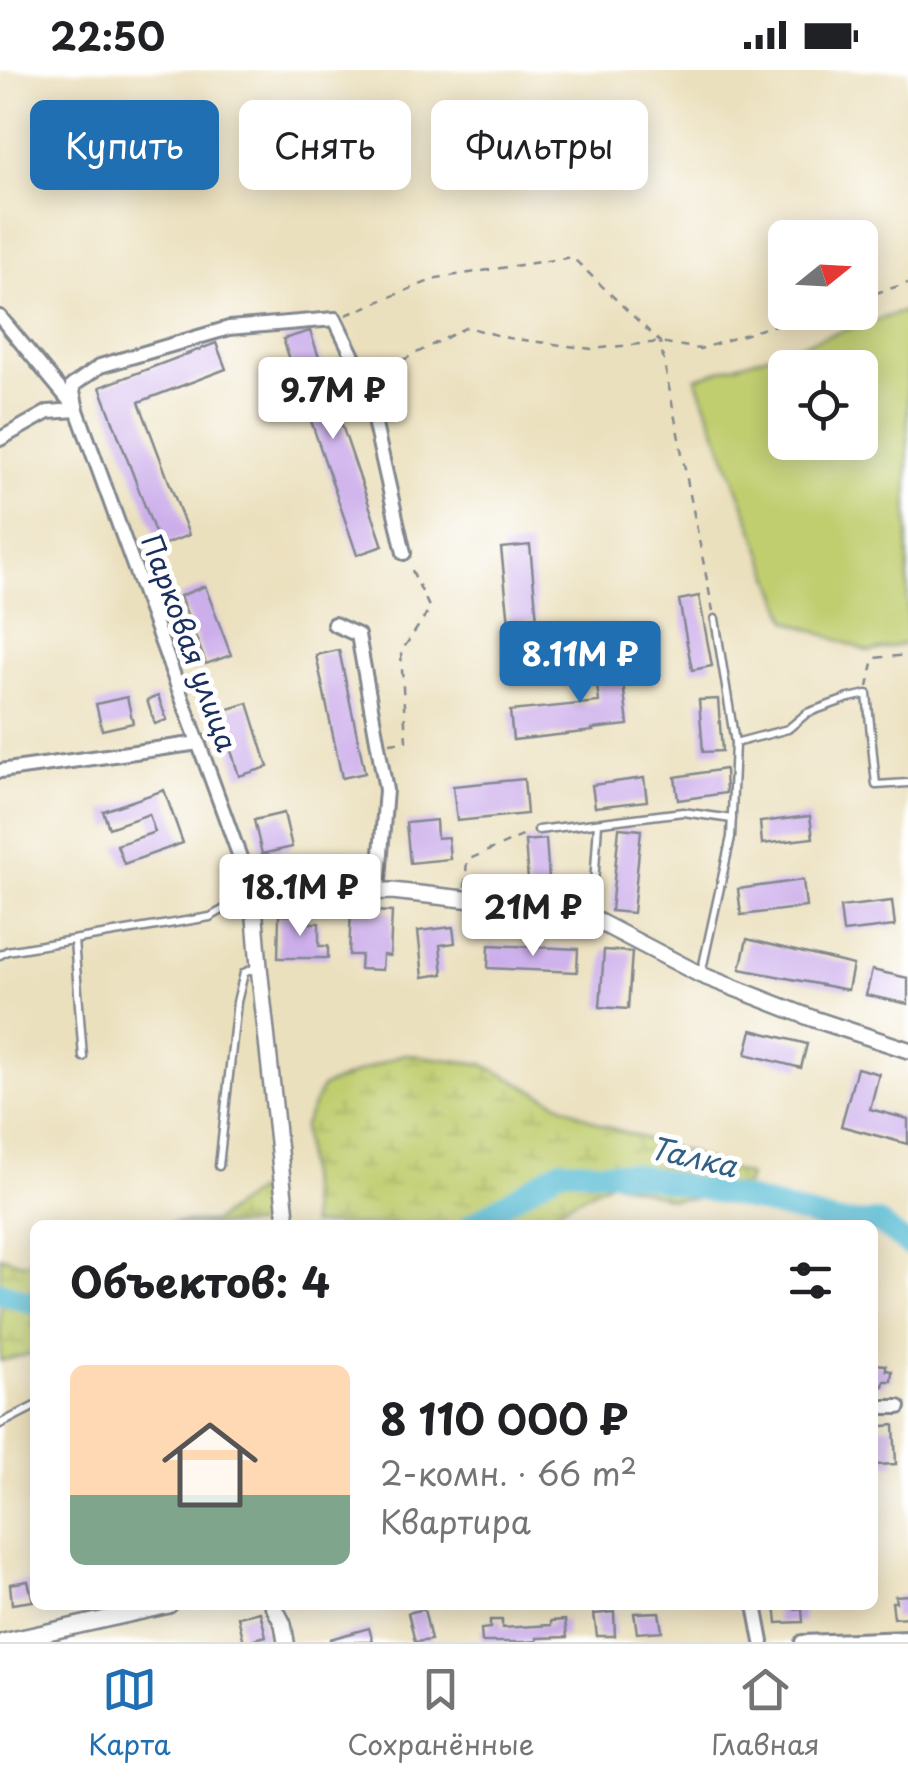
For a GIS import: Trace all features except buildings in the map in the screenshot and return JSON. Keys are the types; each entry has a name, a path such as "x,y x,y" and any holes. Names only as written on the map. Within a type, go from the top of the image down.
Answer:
{"street":[{"name":"Парковая улица","path":"0,317 77,410 253,893"},
{"path":"0,439 48,412 77,410 72,386 100,366 230,328 335,320 365,381 404,553"},
{"path":"334,624 358,636 386,790 378,891"},
{"path":"0,771 199,743"},
{"path":"286,1220 253,893 378,891 580,912 701,975 908,1050"},
{"path":"878,1407 899,1407"},
{"path":"4,1642 147,1610"},
{"path":"276,1610 286,1642"},
{"path":"756,1610 762,1642"},
{"path":"802,1642 908,1638"}],"lane":[{"path":"701,975 730,838 736,743 715,618"},
{"path":"736,743 788,728 807,713 867,694 876,785 908,783"},
{"path":"538,830 683,812 732,819"},
{"path":"592,918 598,823"},
{"path":"0,955 7,950 210,917 253,893"},
{"path":"74,940 83,1057"},
{"path":"218,1166 237,1002 244,973 258,967"},
{"path":"0,1424 30,1409"}],"path":[{"path":"335,320 437,278 572,257 660,342 715,618"},
{"path":"878,292 908,283"},
{"path":"365,381 468,327 508,338 592,349 660,342 700,349 768,327"},
{"path":"387,743 406,742 401,652 430,610 404,553"},
{"path":"867,694 874,658 908,654"},
{"path":"464,897 467,860 538,830"}],"green space":[{"path":"908,310 908,643 869,652 788,621 696,378 768,355 768,460 878,460 878,350 783,350 846,330 878,330 878,320"},
{"path":"403,1054 482,1064 602,1125 749,1176 742,1198 671,1199 612,1181 544,1220 311,1220 303,1127 322,1087"},
{"path":"259,1189 263,1220 216,1220"},
{"path":"0,1256 22,1263 30,1261 30,1354 0,1361"}],"waterway":[{"name":"Талка","path":"478,1220 561,1169 628,1173 826,1220"},
{"name":"Талка","path":"878,1222 908,1245"},
{"name":"Талка","path":"0,1292 30,1302"}]}
